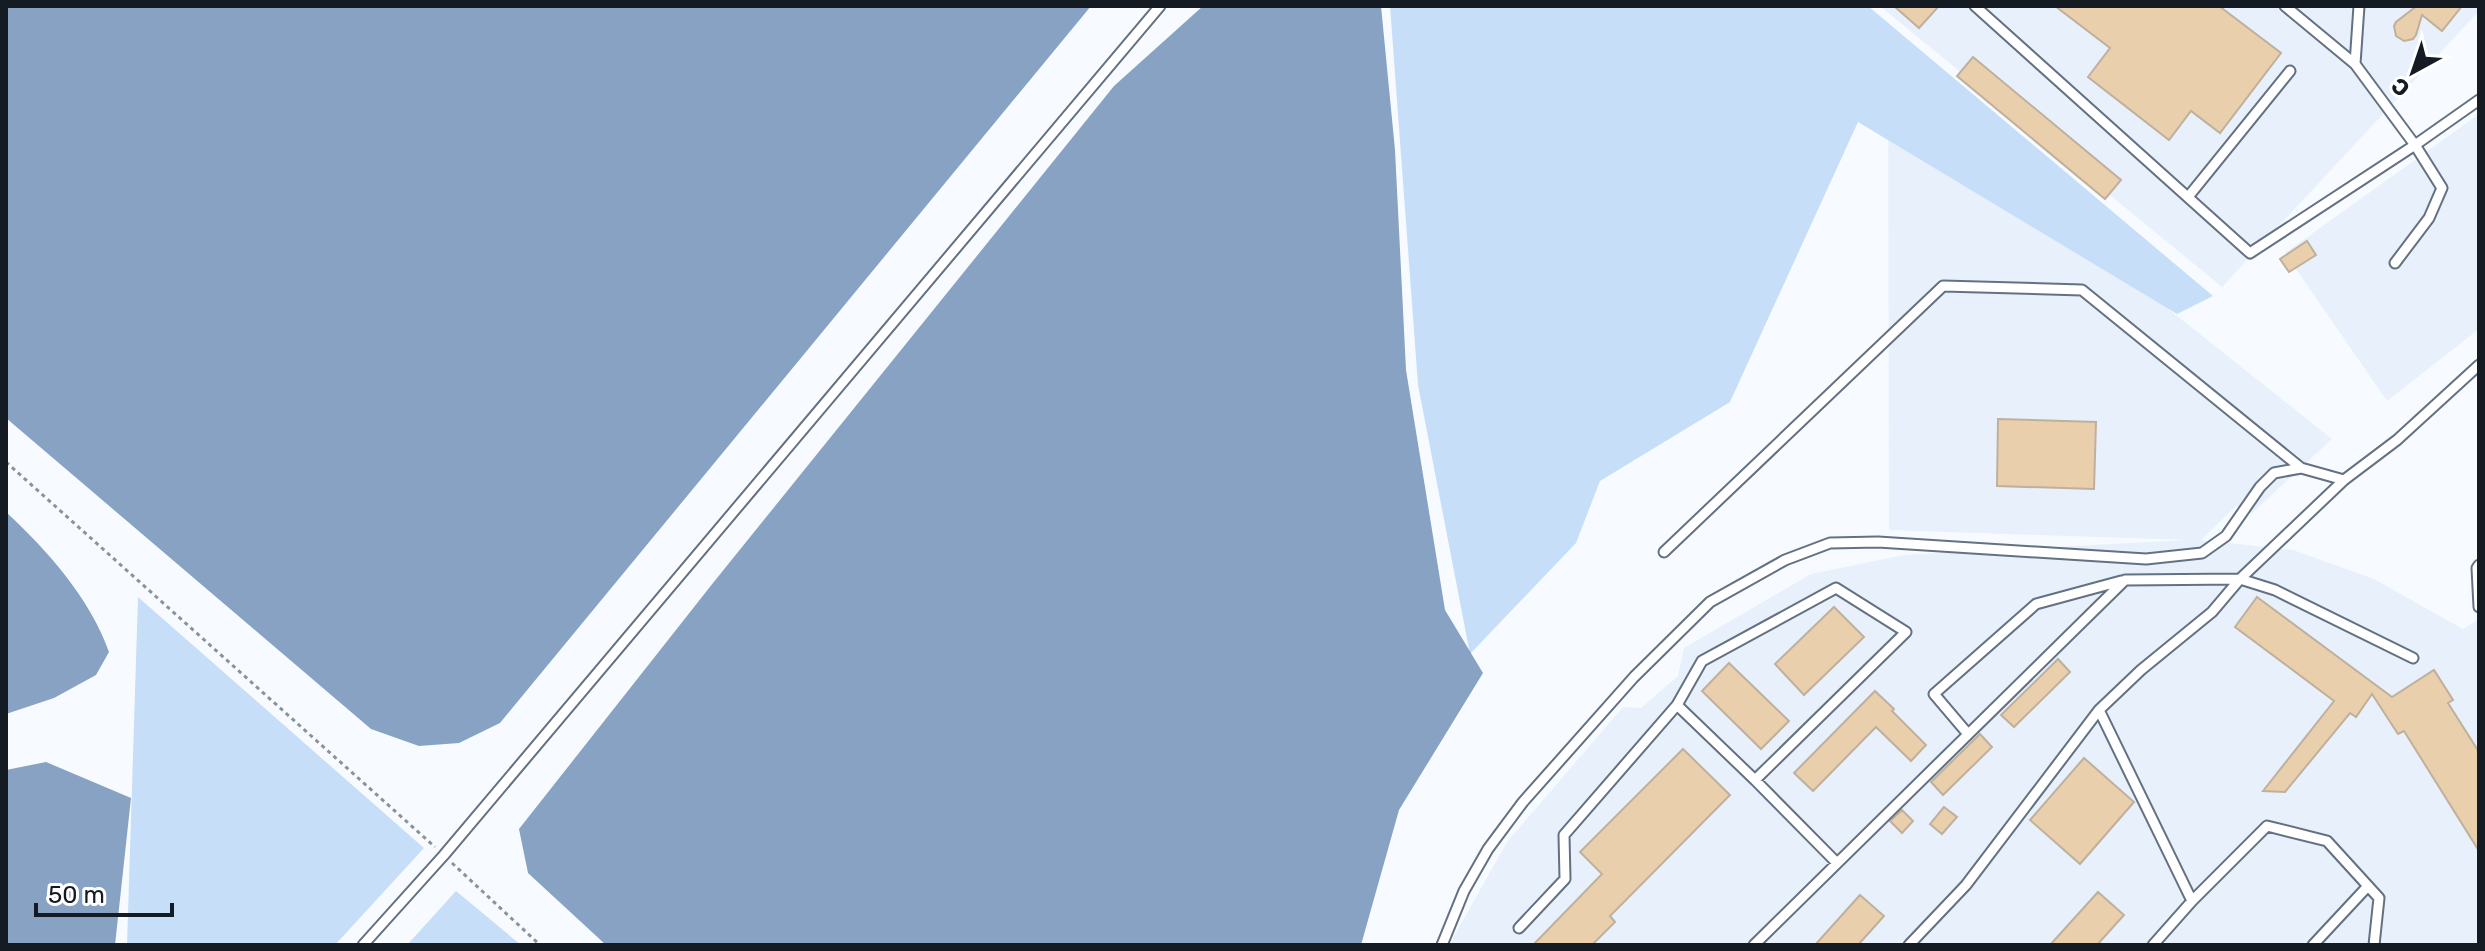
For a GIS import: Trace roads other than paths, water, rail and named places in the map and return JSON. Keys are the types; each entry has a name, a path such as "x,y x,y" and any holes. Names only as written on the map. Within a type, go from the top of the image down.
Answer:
{"lane":[{"path":"363,945 444,855 1160,6"},
{"path":"1975,6 2250,253 2479,100"},
{"path":"2285,6 2355,64 2415,145 2442,188 2429,218 2395,263"},
{"path":"2355,64 2359,6"},
{"path":"2188,197 2290,71"},
{"path":"1664,552 1943,286 2082,290 2301,468 2344,480"},
{"path":"1909,945 1966,885 2099,710 2141,670 2212,612 2240,579 2344,480 2397,440 2479,365"},
{"path":"1442,945 1464,891 1488,849 1533,790 1634,677 1710,602 1785,560 1830,543 1878,542 2146,559 2202,553 2226,536 2260,487 2274,473 2301,468"},
{"path":"2479,565 2479,607"},
{"path":"1968,734 1934,694 2036,604 2125,580 2240,579 2275,590 2413,658"},
{"path":"1754,945 2125,580"},
{"path":"1519,928 1565,879 1564,835 1677,705 1702,661 1836,588 1906,632 1755,780"},
{"path":"1677,705 1837,863"},
{"path":"2099,710 2192,901"},
{"path":"2153,945 2267,826 2327,841 2379,898 2374,945"},
{"path":"2313,945 2368,886"}]}
